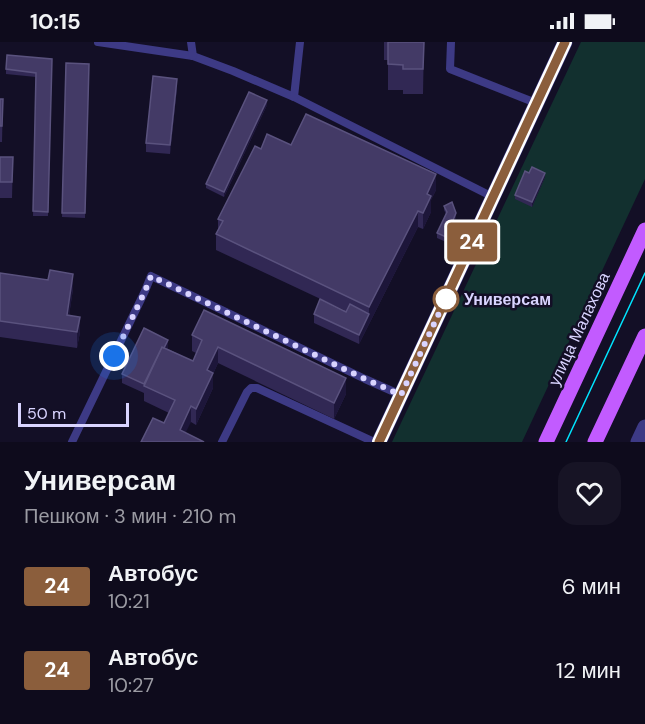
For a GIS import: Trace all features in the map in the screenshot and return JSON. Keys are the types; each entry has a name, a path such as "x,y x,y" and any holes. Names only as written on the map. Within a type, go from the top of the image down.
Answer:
{"main road":[{"name":"улица Малахова","path":"546,442 645,230"},
{"path":"596,442 645,336"}],"street":[{"path":"379,442 565,42"},
{"path":"638,442 645,427"}],"lane":[{"path":"98,42 193,56 233,71 294,97 493,197"},
{"path":"191,42 193,56"},
{"path":"294,97 300,42"},
{"path":"451,42 450,69 536,103"},
{"path":"72,442 151,276 401,395"},
{"path":"222,442 247,392 251,388 257,388 374,442"}],"green space":[{"path":"581,42 645,42 645,179 522,442 392,442"}],"building":[{"path":"388,42 424,42 423,69 403,69 403,65 388,64"},
{"path":"7,55 52,59 48,212 33,211 36,73 6,69"},
{"path":"66,63 89,64 85,213 62,213"},
{"path":"153,76 177,79 170,145 146,143"},
{"path":"249,92 267,100 224,192 206,184"},
{"path":"0,99 3,99 2,126 0,126"},
{"path":"306,114 436,174 427,194 431,196 423,213 418,211 369,307 216,234 223,221 218,219 255,146 261,149 267,134 291,145"},
{"path":"0,157 13,157 12,182 0,182"},
{"path":"532,167 545,173 532,202 515,195 525,171 529,173"},
{"path":"452,202 456,213 446,237 437,233 447,212 444,206"},
{"path":"50,270 73,274 67,315 80,317 77,332 0,321 0,273 48,280"},
{"path":"320,299 346,312 350,304 369,314 359,335 314,314"},
{"path":"204,310 346,378 334,403 218,347 207,370 213,373 196,409 191,406 180,430 204,442 141,442 153,418 164,423 175,400 144,386 162,347 193,361 202,340 192,335"},
{"path":"144,328 168,340 164,348 162,347 144,384 122,374"}],"tram line":[{"path":"566,442 645,273"}],"bus line":[{"name":"24","path":"379,442 565,42"}],"place":[{"name":"Универсам","path":"446,299"}],"route":[{"path":"114,356 151,276 401,395 447,296 446,299"}]}
